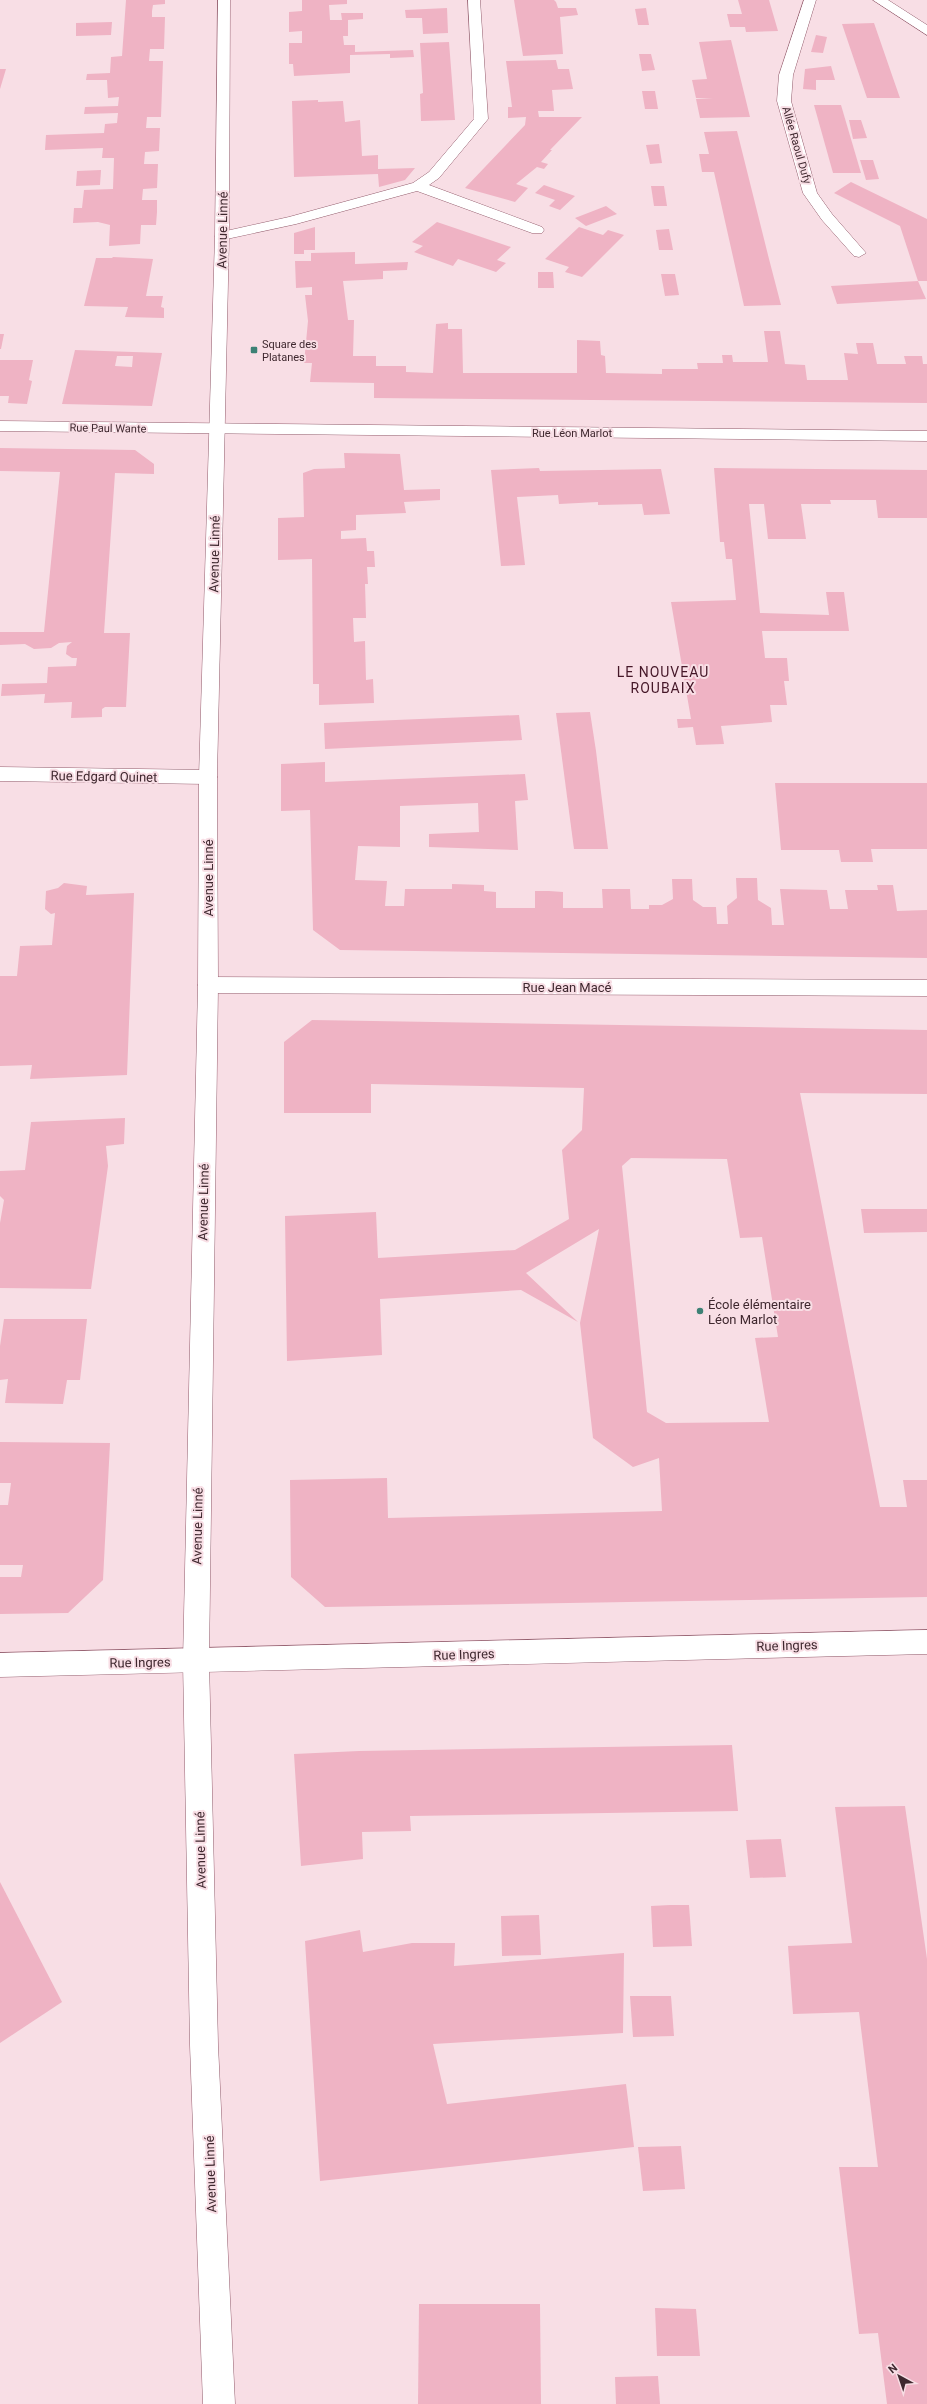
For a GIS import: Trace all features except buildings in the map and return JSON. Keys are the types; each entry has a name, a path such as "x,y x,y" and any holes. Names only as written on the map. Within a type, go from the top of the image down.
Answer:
{"street":[{"name":"Avenue Linné","path":"219,2404 204,2045 196,1661 208,985 208,777 222,236 224,0"},
{"path":"222,236 291,221 418,186 434,174 481,119 474,0"},
{"name":"Allée Raoul Dufy","path":"810,0 786,76 784,101 810,193 827,217 859,253"},
{"path":"879,0 927,31"},
{"path":"418,186 537,230"},
{"name":"Rue Paul Wante","path":"0,426 217,430"},
{"name":"Rue Léon Marlot","path":"217,430 927,436"},
{"name":"Rue Edgard Quinet","path":"0,774 208,777"},
{"name":"Rue Jean Macé","path":"208,985 927,988"},
{"name":"Rue Ingres","path":"0,1665 927,1642"}],"place":[{"name":"Square des Platanes","path":"254,350"},
{"name":"École élémentaire Léon Marlot","path":"700,1311"}],"district":[{"name":"LE NOUVEAU ROUBAIX","path":"663,680"}]}
